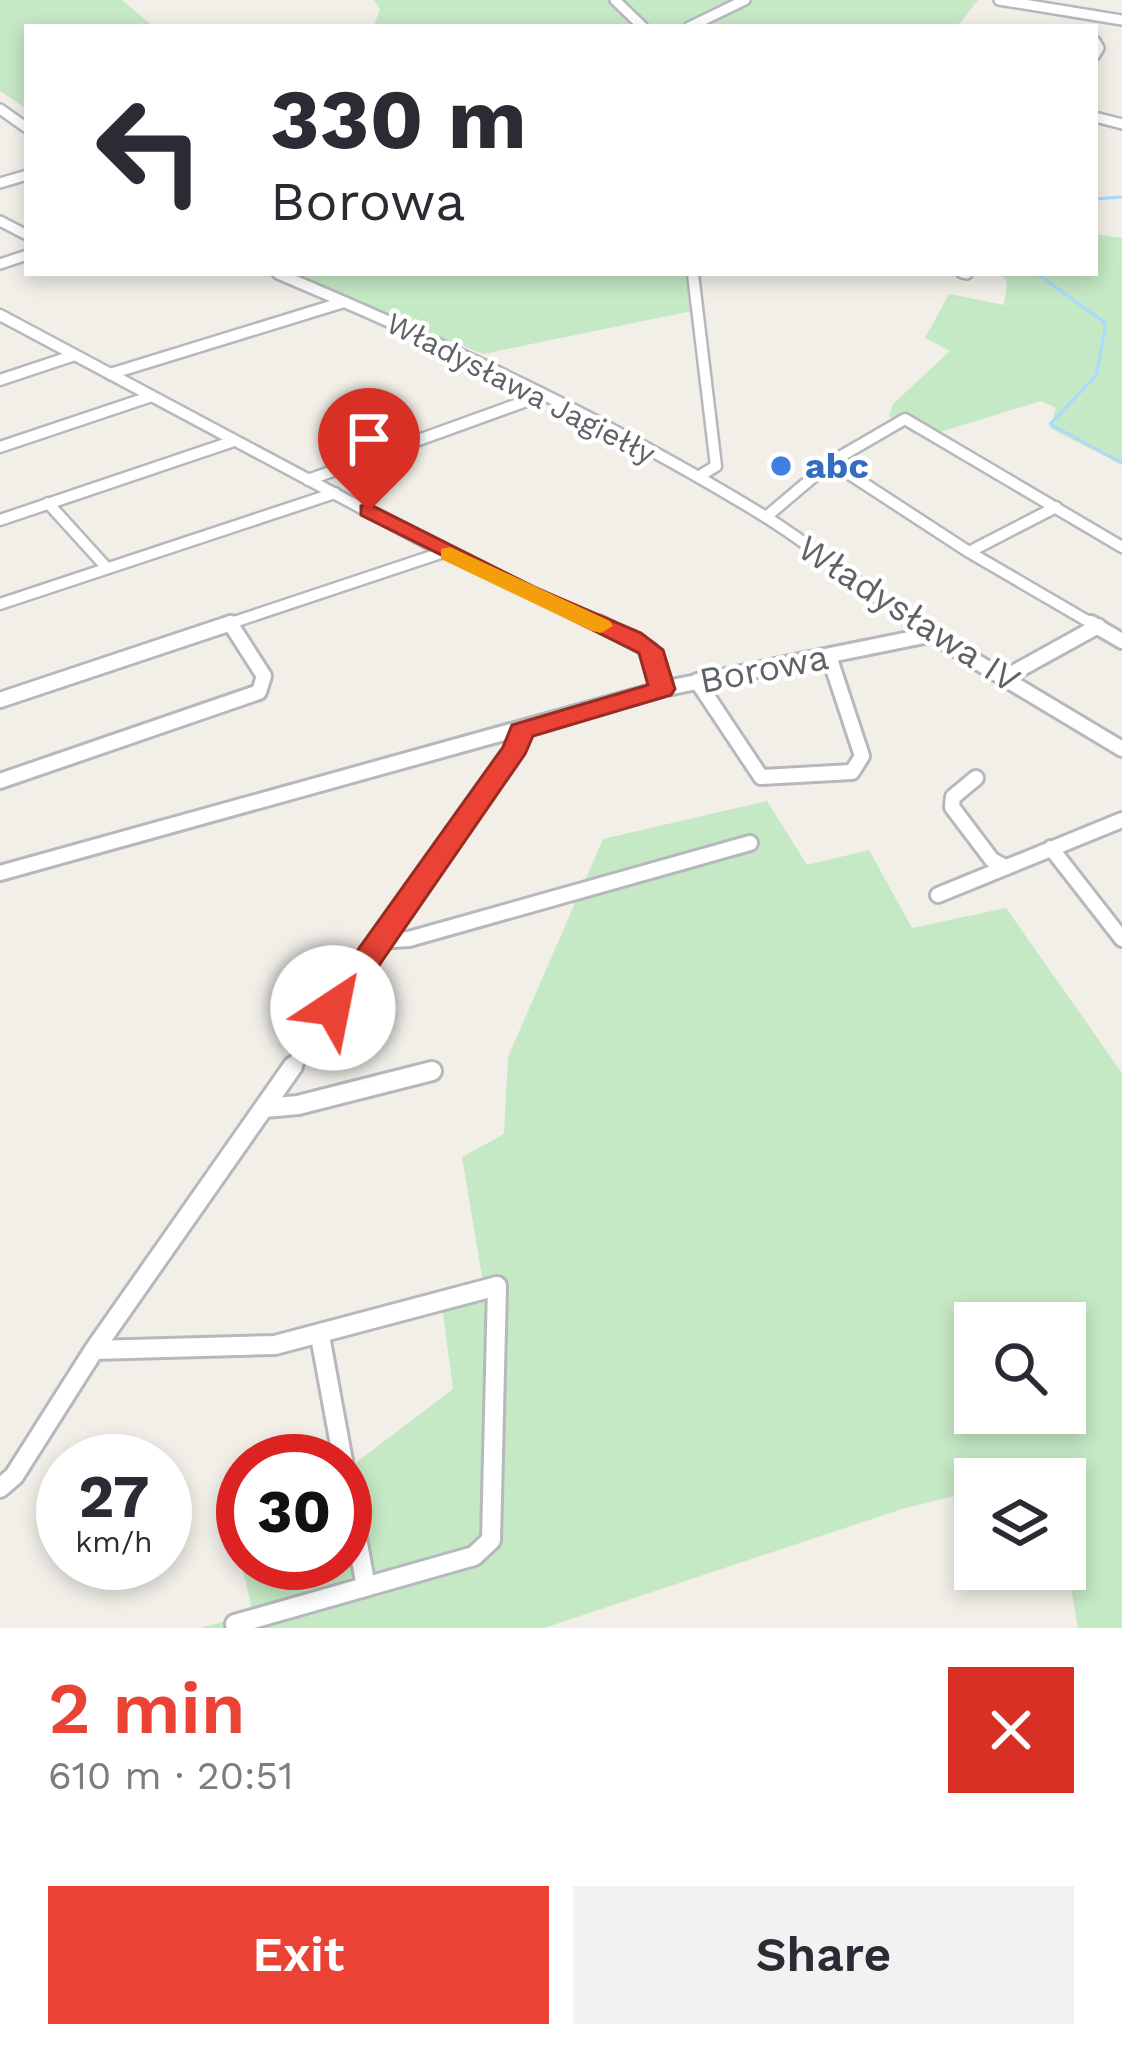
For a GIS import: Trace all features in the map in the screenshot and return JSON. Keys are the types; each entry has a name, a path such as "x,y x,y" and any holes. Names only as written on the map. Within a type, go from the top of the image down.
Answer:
{"street":[{"path":"615,0 640,24"},
{"path":"695,24 746,0"},
{"path":"999,0 1122,20"},
{"path":"1087,24 1089,14"},
{"name":"Władysława Jagiełły","path":"284,276 468,354 698,478"},
{"path":"693,276 716,466 698,478"},
{"path":"110,374 344,302"},
{"name":"Borowa","path":"0,314 444,552 650,650 662,689 928,635"},
{"path":"0,380 75,355"},
{"path":"308,480 543,395"},
{"path":"0,447 149,397"},
{"path":"766,517 831,462 905,419 1122,547"},
{"path":"0,520 234,441"},
{"path":"831,462 969,552 1122,641"},
{"name":"Władysława IV","path":"698,478 766,517 928,635 1122,748"},
{"path":"0,604 335,493"},
{"path":"48,503 106,568"},
{"path":"969,552 1056,507"},
{"path":"0,700 444,552"},
{"path":"0,781 259,692 265,676 230,623"},
{"path":"1004,678 1098,626"},
{"path":"697,682 761,777 834,776 852,772 862,756 829,656"},
{"path":"0,873 662,689"},
{"path":"0,1489 14,1476 94,1350 516,748 521,731"},
{"path":"976,778 953,797 952,806 992,860 1005,867"},
{"path":"938,895 1122,820"},
{"path":"378,941 409,939 750,843"},
{"path":"1051,848 1122,939"},
{"path":"265,1108 298,1106 432,1071"},
{"path":"94,1350 275,1345 497,1286 491,1540 475,1556 372,1585"},
{"path":"320,1336 338,1434"},
{"path":"235,1624 355,1590"}],"green space":[{"path":"0,0 122,0 150,24 24,24 24,107 0,91"},
{"path":"374,0 978,0 959,24 374,24 380,10"},
{"path":"1098,234 1122,238 1122,465 1050,428 1056,408 1041,401 927,436 914,434 889,416 893,404 950,351 925,338 949,294 1004,305 1004,276 1098,276"},
{"path":"288,276 693,276 697,310 483,354"},
{"path":"767,801 807,865 869,850 912,928 1006,908 1122,1073 1122,1628 1078,1628 1072,1590 1086,1590 1086,1458 954,1458 954,1496 905,1508 544,1628 200,1628 253,1614 247,1590 372,1590 372,1450 453,1389 441,1298 483,1282 462,1157 504,1134 508,1057 603,839"}],"waterway":[{"path":"1098,199 1122,197"},
{"path":"1040,276 1104,322 1105,328 1096,376 1050,424 1122,463"}],"slow traffic":[{"path":"450,554 601,626"}],"place":[{"name":"abc","path":"781,466"}],"route":[{"path":"333,1008 516,748 521,731 662,689 650,650 632,638 530,594 369,511"}]}
